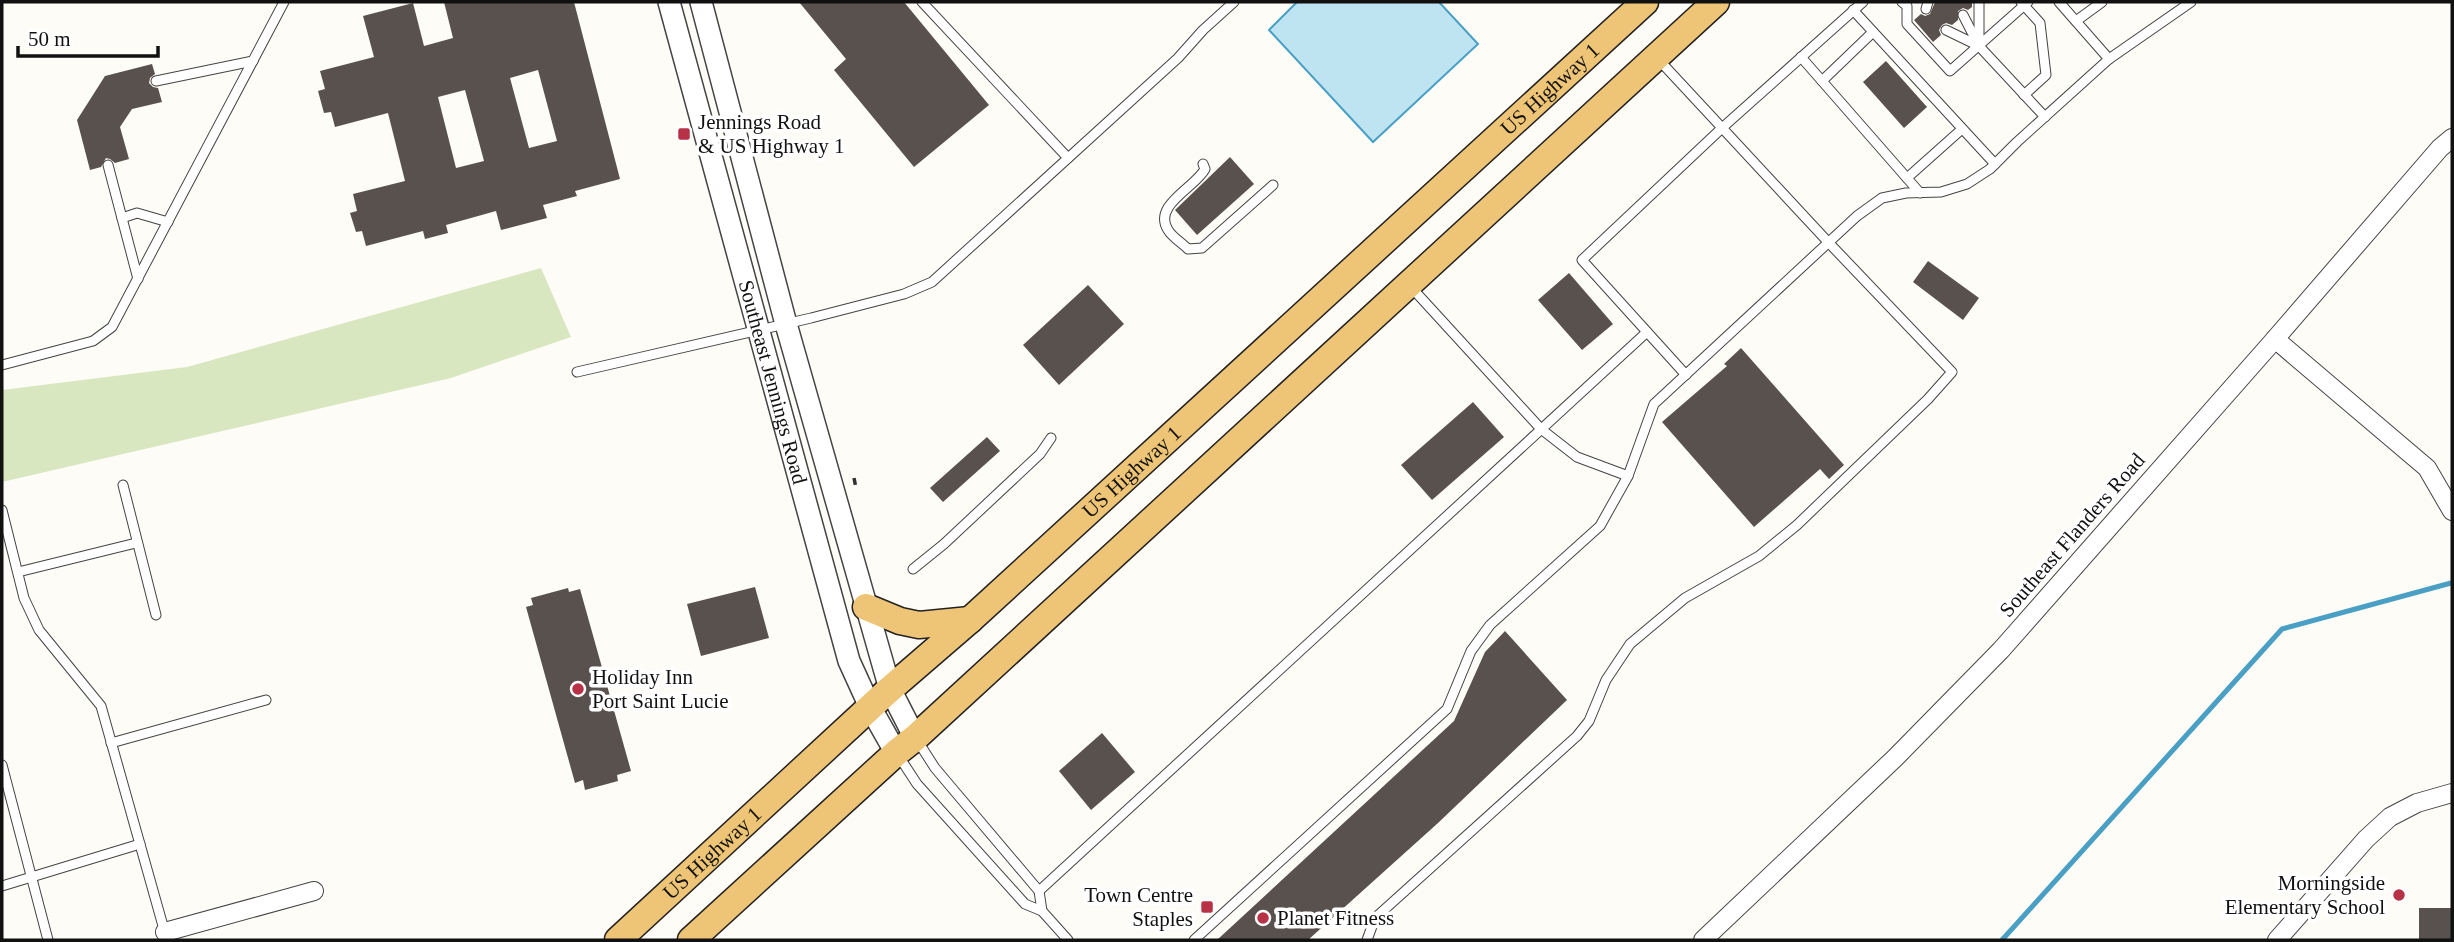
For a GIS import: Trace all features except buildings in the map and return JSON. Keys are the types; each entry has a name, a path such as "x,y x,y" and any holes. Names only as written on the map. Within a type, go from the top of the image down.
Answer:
{"main road":[{"name":"US Highway 1","path":"618,940 1645,2"},
{"path":"691,940 1716,2"},
{"path":"866,607 900,621 919,625 970,620"}],"street":[{"name":"Southeast Jennings Road","path":"669,2 849,661 870,707 906,745"},
{"name":"Southeast Jennings Road","path":"701,2 786,324 906,745"},
{"name":"Southeast Flanders Road","path":"1703,940 1895,758 2001,650 2276,339 2440,148 2452,138"},
{"path":"2276,339 2427,468 2452,510"},
{"path":"2277,940 2366,839 2389,817 2417,803 2452,793"},
{"path":"166,936 314,891"}],"lane":[{"path":"2,365 93,341 112,327 284,2"},
{"path":"922,2 1068,158"},
{"path":"577,372 786,324 904,294 932,282 1178,58 1203,30 1234,2"},
{"path":"1686,375 1581,260 1722,128 1863,2"},
{"path":"1979,2 1979,46"},
{"path":"2059,2 2109,59"},
{"path":"2076,21 2102,2"},
{"path":"1194,940 1447,709 1471,651 1490,625 1600,526 1628,476 1654,404 1829,243 1882,198 1941,192 1967,184 1995,164 2109,59 2191,2"},
{"path":"1907,3 1907,24 1950,71 2025,3 2040,23 2046,75 2024,95"},
{"path":"1853,10 1995,164"},
{"path":"1963,15 1979,46 2045,117"},
{"path":"1946,30 1979,46"},
{"path":"1822,81 1873,32"},
{"path":"1367,940 1375,918 1577,736 1589,721 1606,680 1630,644 1685,598 1759,555 1797,525 1952,372 1656,56"},
{"path":"1801,57 1920,193"},
{"path":"156,81 253,61"},
{"path":"1908,178 1962,129"},
{"path":"1203,163 1205,169 1201,177 1168,205 1164,219 1168,230 1188,248 1202,248 1273,185"},
{"path":"108,165 138,279"},
{"path":"122,218 137,213 168,222"},
{"path":"1409,284 1541,429 1577,457 1628,476"},
{"path":"1039,891 1647,332"},
{"path":"913,569 944,544 1030,463 1051,439"},
{"path":"123,485 156,615"},
{"path":"2,510 24,598 39,630 101,706 166,936"},
{"path":"18,572 136,543"},
{"path":"111,743 266,700"},
{"path":"906,745 935,768 1039,891 1042,911"},
{"path":"906,745 918,784 1025,904 1042,911 1068,940"},
{"path":"2,765 48,940"},
{"path":"2,886 140,844"}],"path":[{"path":"854,478 856,488"}],"green space":[{"path":"541,268 571,337 451,378 2,482 2,390 187,367"}],"water":[{"path":"1297,2 1439,2 1478,44 1373,142 1269,30"}],"waterway":[{"path":"2002,940 2282,629 2451,583"}],"place":[{"name":"Jennings Road & US Highway 1","path":"684,134"},
{"name":"Holiday Inn Port Saint Lucie","path":"578,689"},
{"name":"Morningside Elementary School","path":"2399,895"},
{"name":"Town Centre Staples","path":"1207,907"},
{"name":"Planet Fitness","path":"1263,918"}]}
